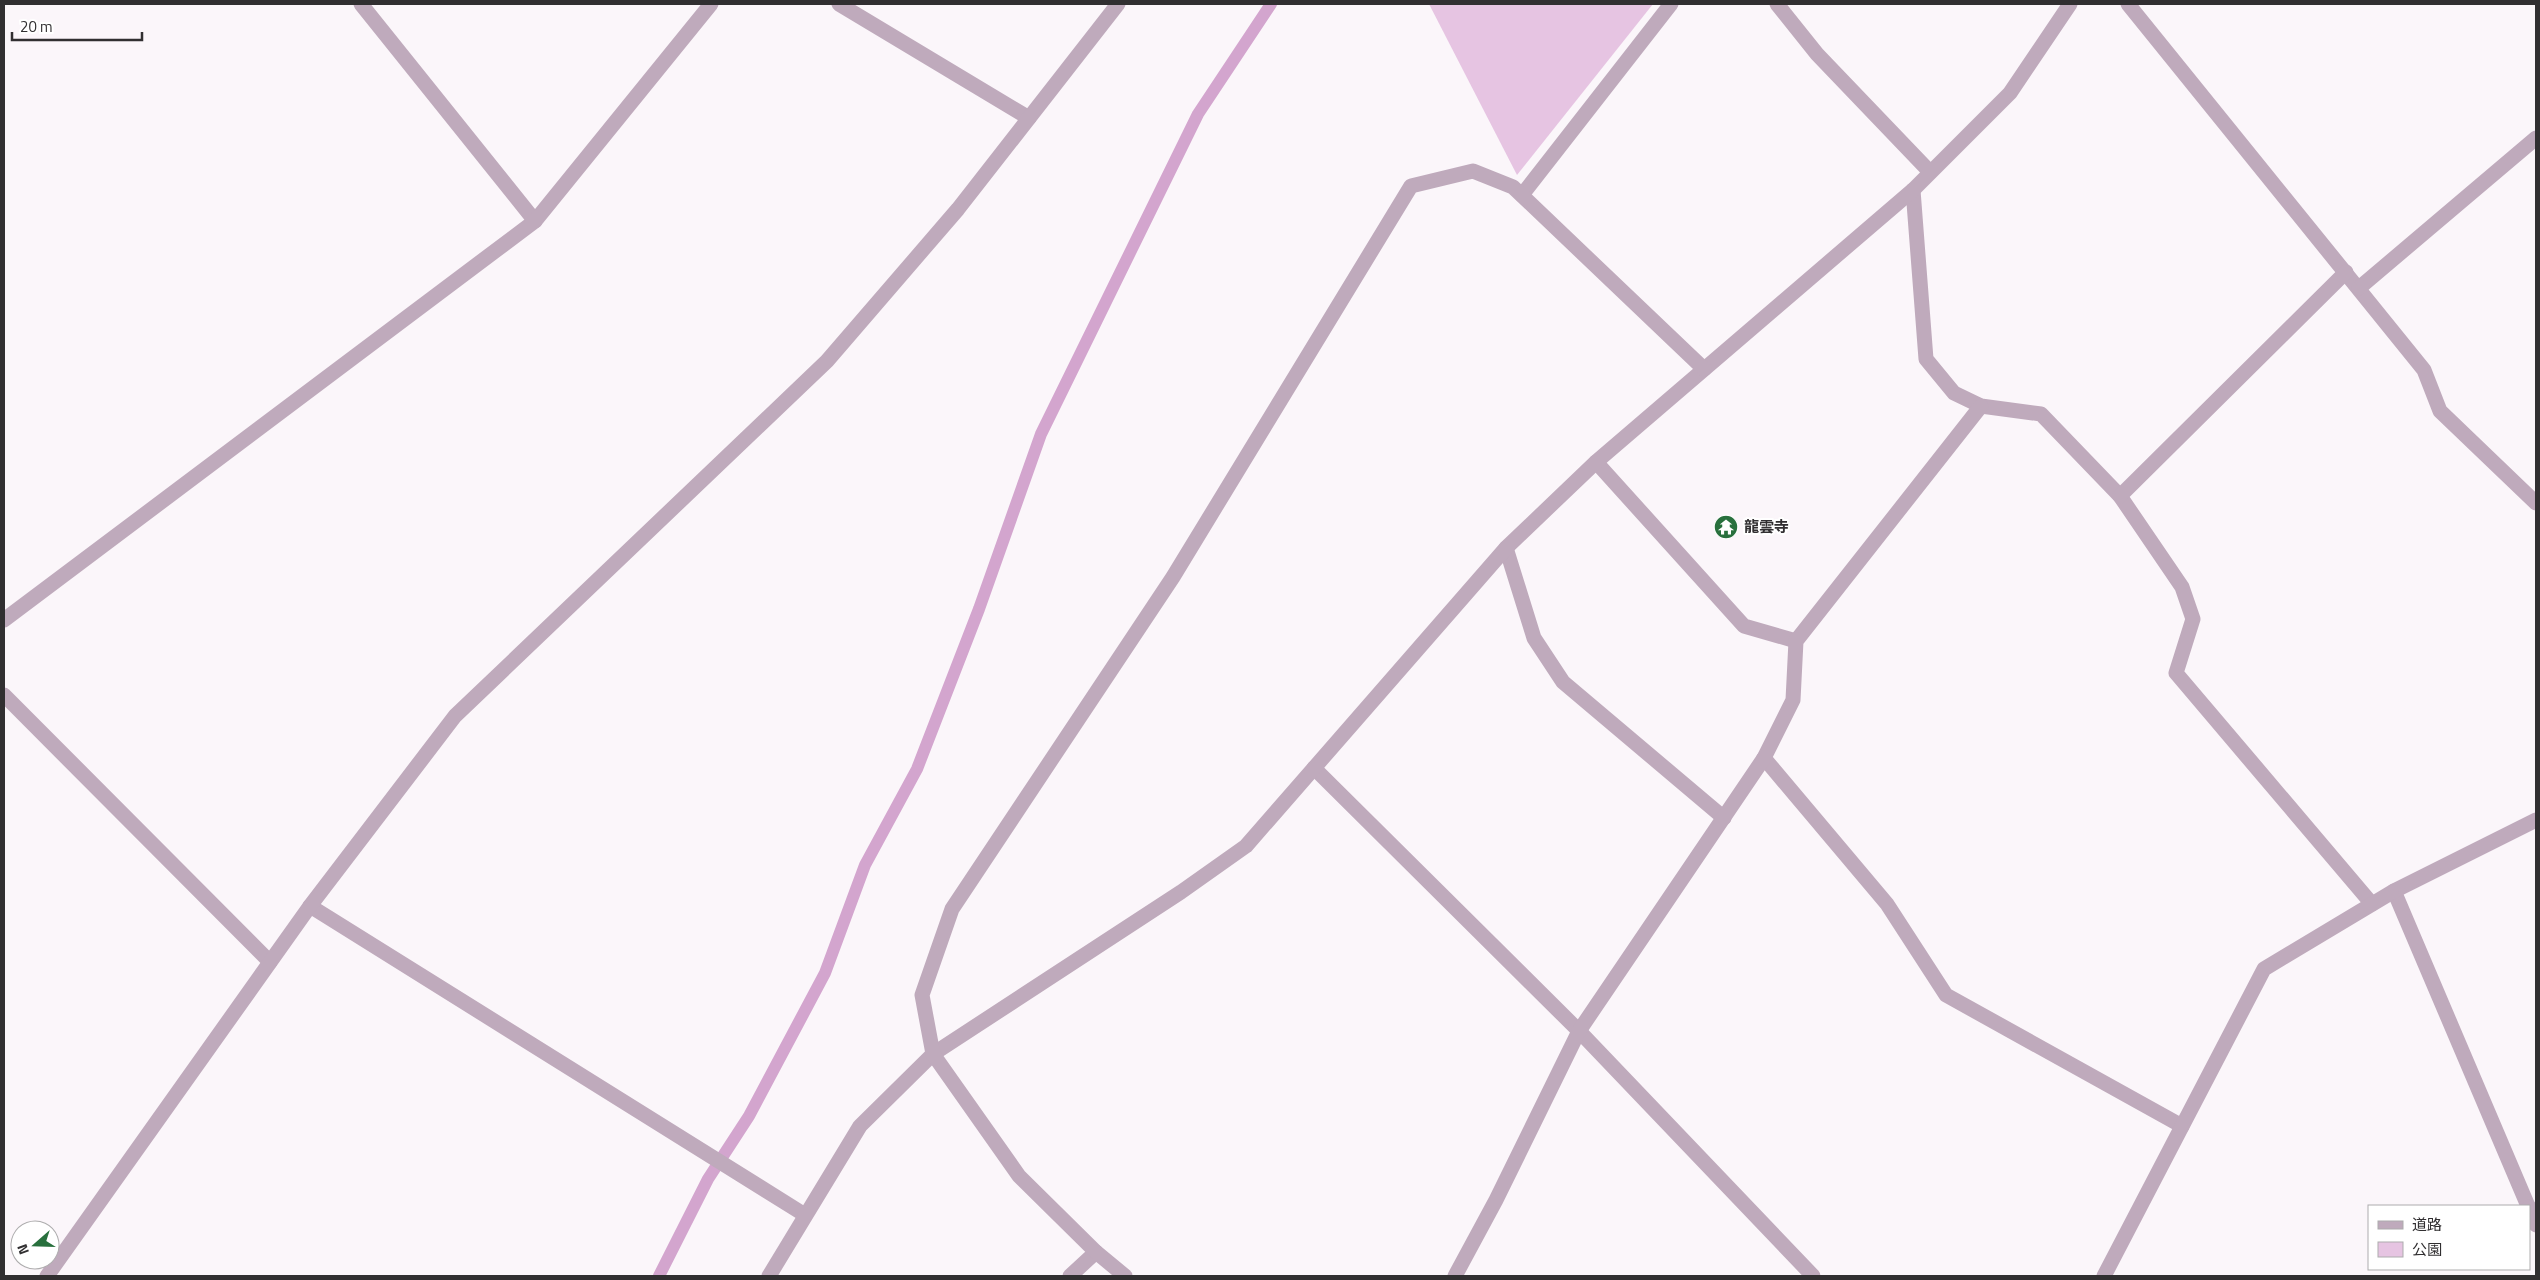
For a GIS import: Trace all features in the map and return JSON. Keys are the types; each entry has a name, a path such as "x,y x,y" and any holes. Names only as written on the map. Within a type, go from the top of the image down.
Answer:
{"street":[{"path":"361,4 535,221"},
{"path":"4,620 535,221 711,4"},
{"path":"839,4 1029,118"},
{"path":"46,1276 310,906 455,716 827,360 958,209 1118,4"},
{"path":"1522,195 1671,4"},
{"path":"1777,4 1817,54 1930,172"},
{"path":"769,1276 860,1126 934,1054 1173,897 1246,846 1506,548 1596,462 1913,190 2010,93 2070,4"},
{"path":"2128,4 2424,370 2440,411 2536,503"},
{"path":"2359,288 2536,138"},
{"path":"1126,1276 1096,1252 1019,1176 934,1054 922,995 952,910 1173,577 1411,186 1473,171 1513,187 1704,369"},
{"path":"1913,190 1926,358 1954,393 1981,406 2041,414 2120,496 2182,587 2185,595 2192,619 2176,673 2372,904"},
{"path":"2120,496 2346,272"},
{"path":"1455,1276 1496,1200 1579,1032 1764,758 1793,700 1796,641 1981,406"},
{"path":"1596,462 1744,626 1796,641"},
{"path":"1506,548 1534,638 1563,682 1724,818"},
{"path":"4,695 270,962"},
{"path":"1764,758 1887,904 1946,995 2182,1126"},
{"path":"1314,768 1579,1032 1813,1276"},
{"path":"2104,1276 2264,969 2394,891 2536,820"},
{"path":"2394,891 2528,1205"},
{"path":"310,906 805,1215"},
{"path":"2530,1210 2536,1225"},
{"path":"1070,1276 1096,1252"}],"green space":[{"path":"1429,4 1653,4 1517,175"}],"waterway":[{"path":"659,1276 708,1179 749,1116 825,973 865,865 917,769 979,609 1041,434 1198,114 1271,4"}],"place":[{"name":"龍雲寺","path":"1726,527"}]}
